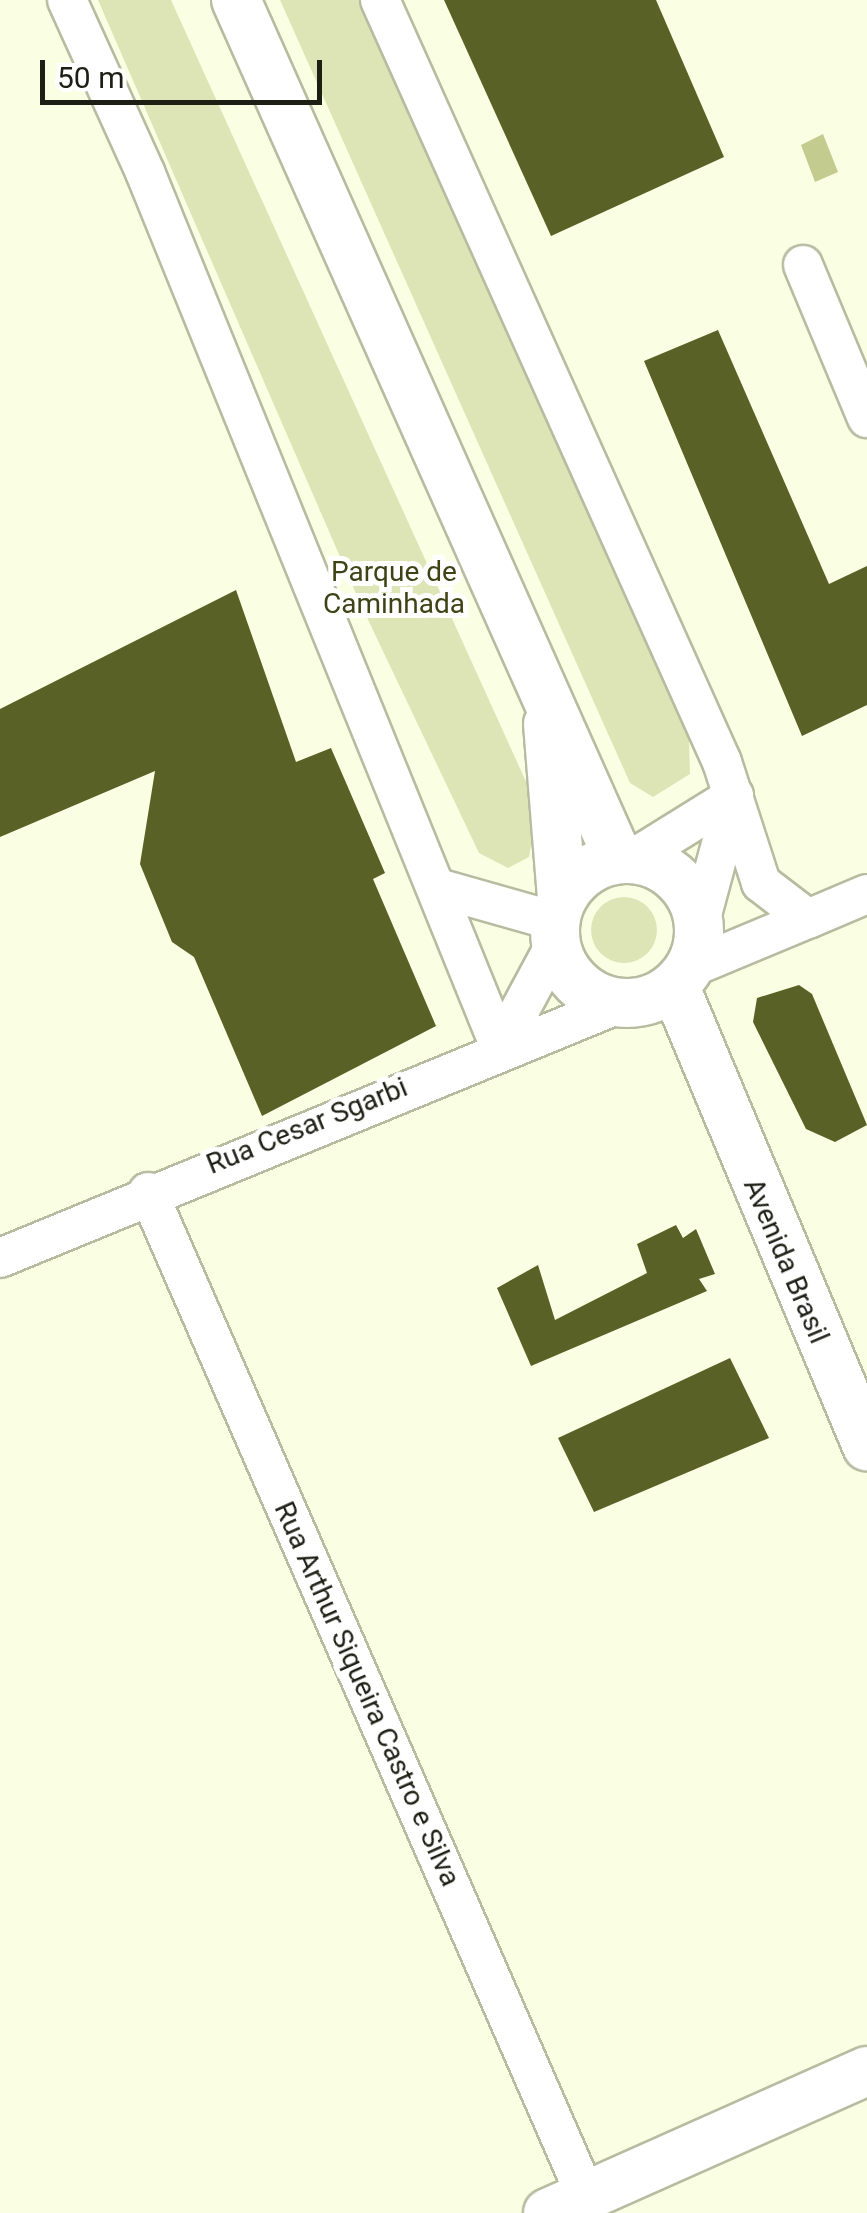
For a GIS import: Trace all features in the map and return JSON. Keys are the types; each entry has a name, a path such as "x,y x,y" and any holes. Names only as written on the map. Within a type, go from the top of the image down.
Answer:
{"main road":[{"path":"236,0 547,700 624,859"},
{"path":"547,700 557,921 578,985 656,990 700,922 681,880 663,866 624,859 596,864 557,921"},
{"name":"Avenida Brasil","path":"656,990 708,1074 867,1446"},
{"path":"567,2204 867,2071"}],"street":[{"path":"67,0 438,888 500,1047"},
{"path":"380,0 734,796 761,883 808,919"},
{"path":"803,265 867,418"},
{"path":"624,859 734,796"},
{"path":"700,922 734,796"},
{"path":"438,888 557,921 500,1047"},
{"name":"Rua Cesar Sgarbi","path":"0,1258 148,1192 500,1047 656,990 867,894"},
{"name":"Rua Arthur Siqueira Castro e Silva","path":"148,1192 567,2204"}],"green space":[{"name":"Parque de Caminhada","path":"98,0 171,0 538,808 529,857 508,868 479,853 361,605"},
{"name":"Parque de Caminhada","path":"280,0 365,0 689,740 690,774 653,797 630,783"},
{"path":"624,897 648,906 657,930 648,954 624,963 600,954 591,930 600,906"}],"shaded area":[{"path":"823,134 838,172 815,182 801,145"}],"building":[{"path":"444,0 656,0 724,157 551,236"},
{"path":"718,330 829,584 867,566 867,705 802,736 644,361"},
{"path":"236,590 296,762 331,748 385,873 373,879 436,1026 262,1116 194,957 172,942 140,864 155,771 0,837 0,709"},
{"path":"799,985 812,994 867,1125 835,1142 806,1129 753,1022 757,998"},
{"path":"676,1225 683,1238 696,1229 715,1274 699,1279 707,1291 531,1366 497,1288 538,1265 555,1320 647,1273 637,1244"},
{"path":"730,1358 769,1438 594,1512 558,1438"}]}
